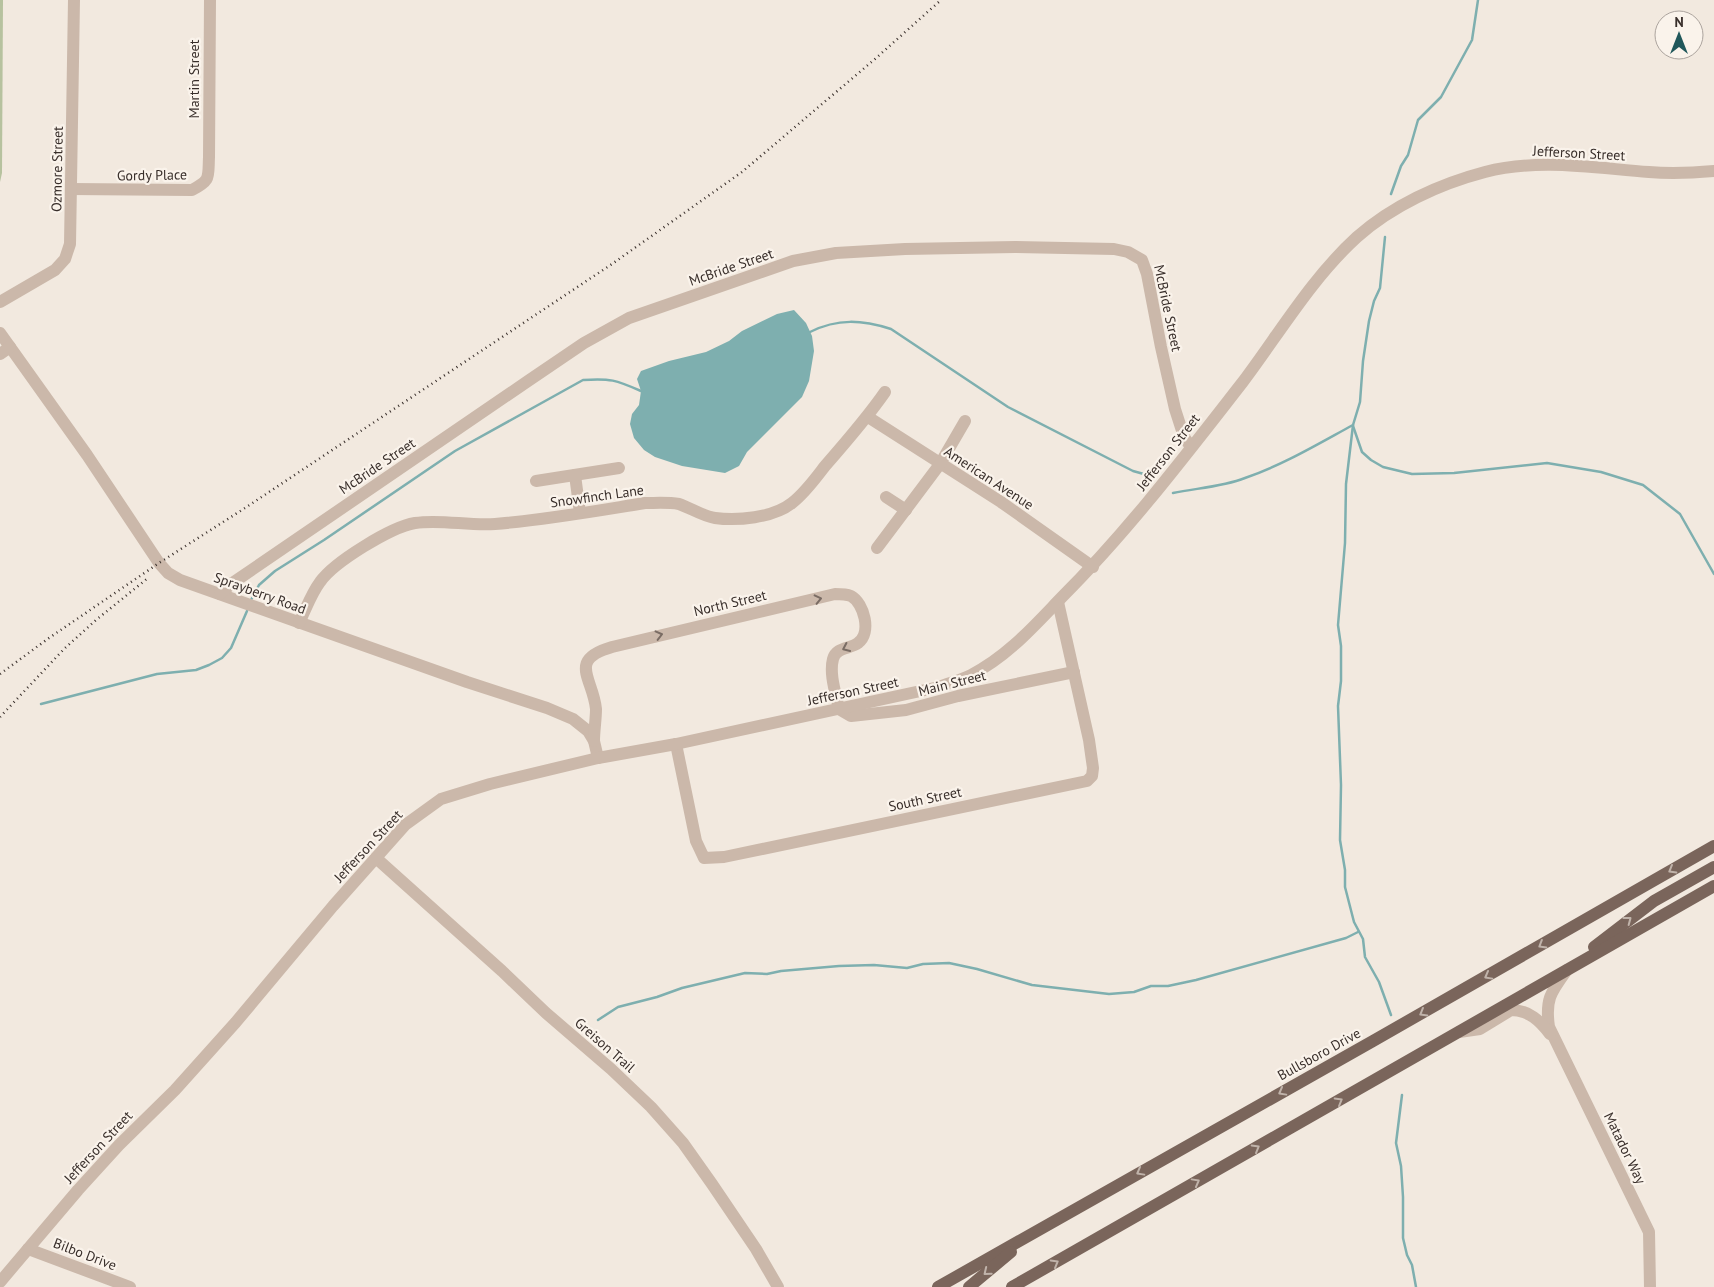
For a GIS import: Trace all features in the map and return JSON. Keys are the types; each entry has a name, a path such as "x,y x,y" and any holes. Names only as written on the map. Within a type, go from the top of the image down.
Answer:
{"main road":[{"name":"Bullsboro Drive","path":"938,1287 1373,1042 1714,846"},
{"path":"1565,971 1654,901 1714,867"},
{"path":"1012,1287 1714,886"},
{"path":"1688,901 1714,894"},
{"path":"969,1287 1031,1234"}],"street":[{"name":"Ozmore Street","path":"0,302 56,270 65,259 70,244 74,0"},
{"name":"Martin Street","path":"209,157 210,0"},
{"name":"Gordy Place","path":"71,189 192,190 205,183 208,177 209,157"},
{"name":"Jefferson Street","path":"0,1282 78,1190 119,1145 175,1090 236,1022 333,906 405,825 441,799 490,784 598,758 676,744 939,687 970,676 992,663 1019,641 1093,567 1143,508 1241,384 1297,307 1329,267 1356,238 1394,209 1439,187 1484,172 1505,168 1562,165 1662,173 1714,171"},
{"name":"McBride Street","path":"220,594 279,550 600,334 629,318 778,266 793,261 836,253 905,249 1015,247 1128,252 1142,260 1147,274 1160,346 1175,409 1184,437 1191,447"},
{"name":"Sprayberry Road","path":"0,333 5,351 87,455 159,563 168,573 180,580 467,682 547,708 573,719 586,728 594,741 598,758"},
{"name":"Snowfinch Lane","path":"300,623 312,595 321,580 365,546 403,526 417,523 494,524 645,503 679,504 714,518 752,518 776,512 791,504 806,489 868,417 885,392"},
{"name":"American Avenue","path":"868,417 1001,502 1093,567"},
{"path":"877,548 940,464 965,421"},
{"path":"536,481 620,468"},
{"path":"575,475 580,513"},
{"path":"886,497 906,510"},
{"name":"North Street","path":"594,741 596,709 586,669 586,662 591,655 612,646 836,594 845,594 854,599 861,607 865,618 865,629 858,643 841,650 833,658 832,669 839,709"},
{"name":"South Street","path":"676,744 696,841 704,858 718,859 1087,781 1092,776 1093,768 1058,602"},
{"name":"Main Street","path":"839,709 851,716 906,710 958,696 1074,672"},
{"name":"Greison Trail","path":"376,858 651,1107 683,1143 712,1184 756,1249 778,1287"},
{"name":"Matador Way","path":"1565,971 1549,998 1547,1006 1549,1027 1649,1232 1650,1287"},
{"path":"1456,1033 1480,1029 1511,1010 1517,1010 1526,1012 1538,1019 1558,1044"},
{"name":"Bilbo Drive","path":"28,1248 130,1287"}],"green space":[{"path":"0,0 3,0 2,173 0,182"}],"water":[{"path":"794,310 806,323 812,336 814,351 809,381 802,397 747,452 739,466 725,473 682,466 655,457 644,450 634,438 630,424 632,414 639,405 641,391 637,379 641,371 669,361 706,352 729,341 742,331 777,314"}],"waterway":[{"path":"1391,194 1401,166 1408,155 1418,120 1441,97 1472,40 1478,0"},
{"path":"1385,237 1380,288 1374,301 1369,321 1363,361 1360,402 1353,425 1346,484 1345,543 1338,625 1341,646 1341,681 1338,706 1341,785 1340,840 1345,870 1345,887 1354,922 1363,939 1365,957 1379,982 1391,1015"},
{"path":"810,332 830,324 850,322 860,322 891,329 1008,407 1133,471 1151,476"},
{"path":"251,600 259,585 275,571 455,451 583,380 600,379 613,381 641,391"},
{"path":"1173,493 1236,481 1259,473 1300,454 1353,425"},
{"path":"1353,426 1362,452 1371,460 1383,467 1412,474 1454,473 1547,463 1601,472 1643,485 1680,514 1714,574"},
{"path":"41,704 157,674 196,670 209,665 222,658 231,648 247,611"},
{"path":"598,1020 618,1007 657,997 682,988 745,973 767,974 839,966 874,965 907,968 923,964 949,963 1032,985 1109,994 1134,992 1151,986 1168,986 1196,980 1346,938 1358,932"},
{"path":"1402,1095 1396,1143 1401,1166 1403,1238 1407,1255 1412,1265 1416,1287"}],"railway":[{"path":"0,674 159,563 612,264 742,172 941,0"},
{"path":"0,717 64,649 148,578"}]}
